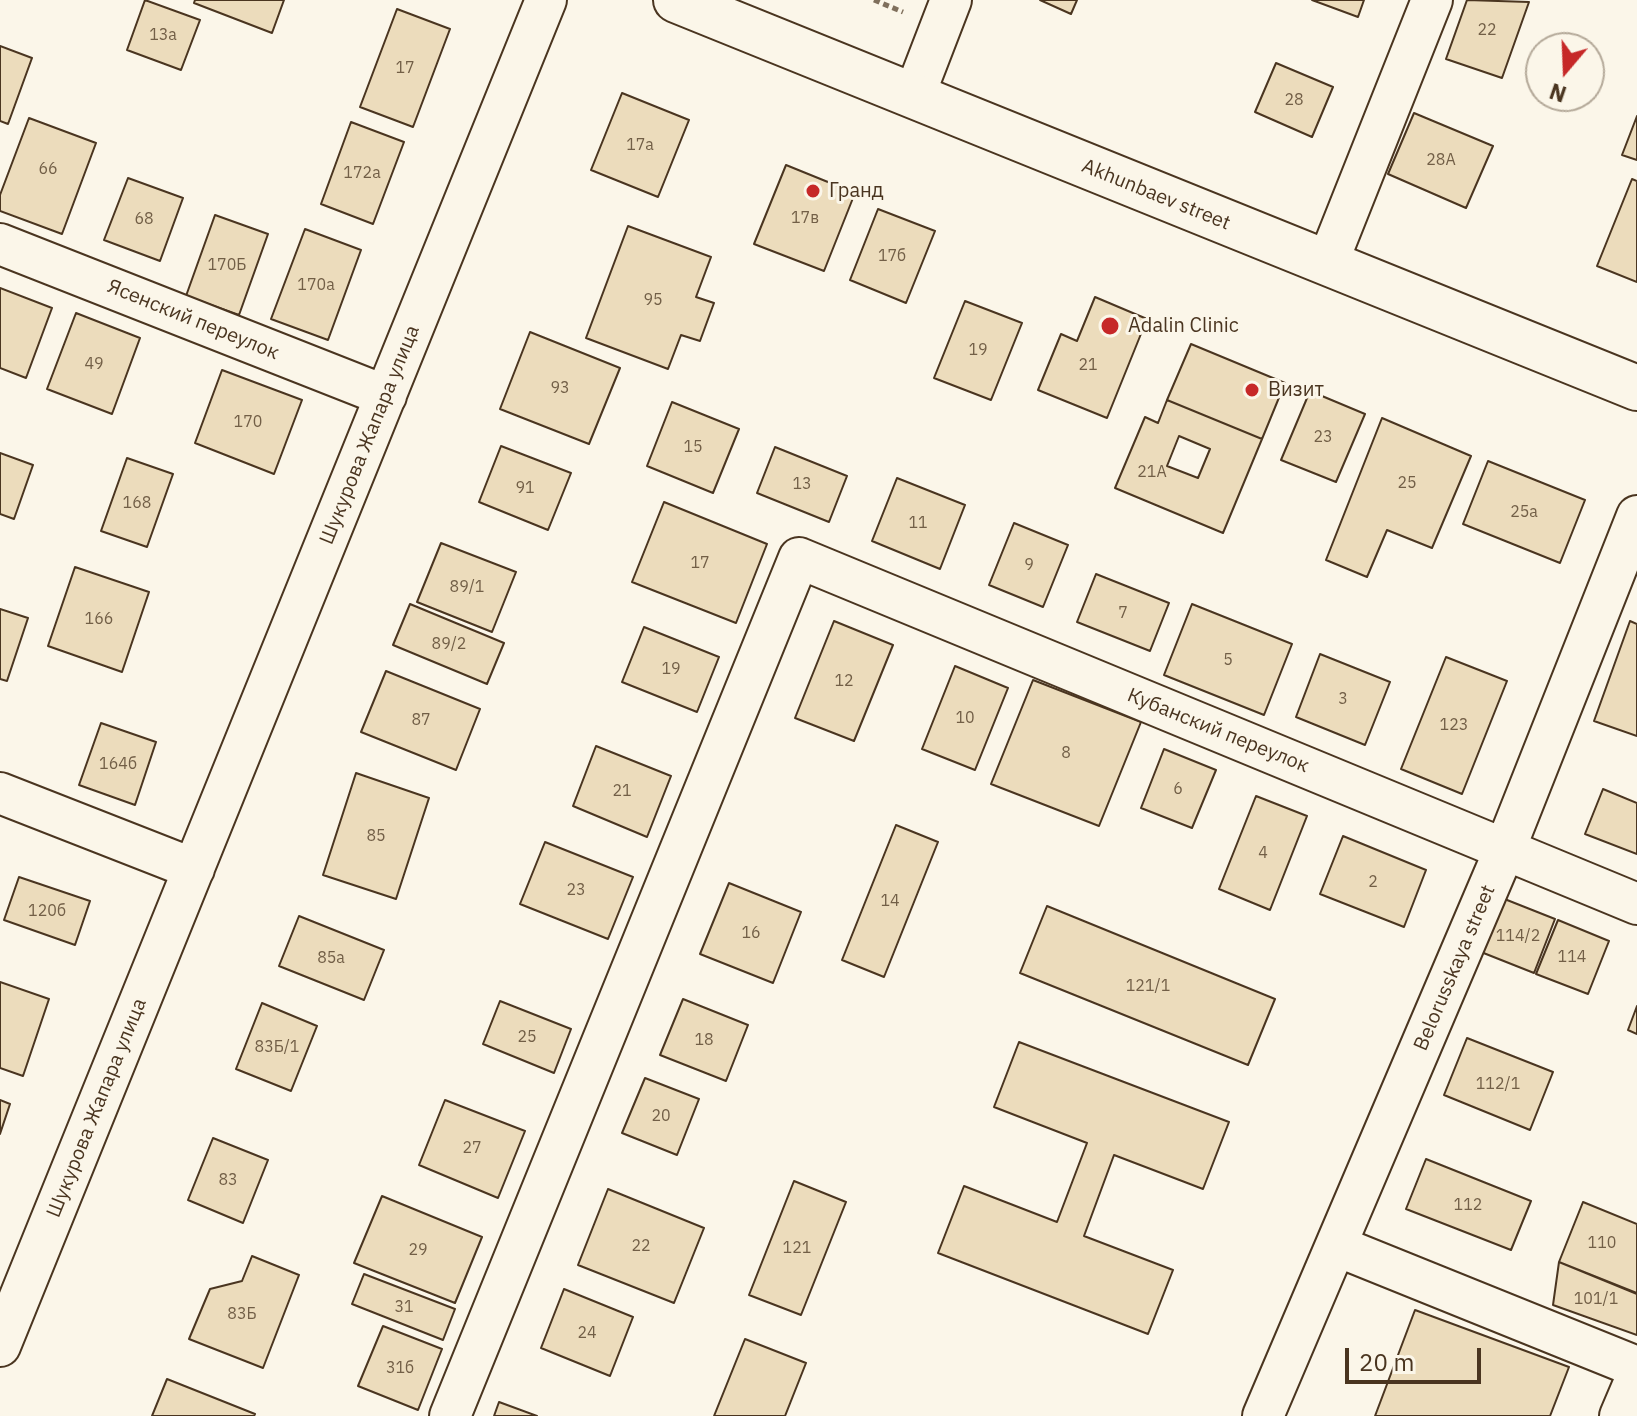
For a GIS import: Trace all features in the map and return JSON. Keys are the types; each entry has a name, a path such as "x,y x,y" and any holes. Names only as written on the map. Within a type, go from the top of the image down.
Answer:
{"main road":[{"name":"Akhunbaev street","path":"676,0 1637,388"}],"street":[{"name":"Шукурова Жапара улица","path":"0,1346 546,0"},
{"path":"914,96 951,0"},
{"path":"1327,264 1432,0"},
{"name":"Ясенский переулок","path":"0,244 386,396"},
{"name":"Belorusskaya street","path":"1263,1416 1505,849 1637,516"},
{"name":"Кубанский переулок","path":"450,1416 799,558 1637,904"},
{"path":"0,793 194,869"},
{"path":"1337,1246 1637,1367"},
{"path":"1620,1416 1637,1376"}],"building":[{"path":"145,0 200,20 181,70 127,50"},
{"path":"195,0 284,0 272,33 194,3"},
{"path":"1040,0 1077,0 1071,14"},
{"path":"1312,0 1364,0 1358,17"},
{"path":"1467,0 1529,2 1502,78 1446,59"},
{"path":"397,9 450,29 413,127 360,107"},
{"path":"0,46 32,58 8,124 0,121"},
{"path":"1276,63 1333,87 1312,137 1255,112"},
{"path":"622,93 689,120 658,197 591,170"},
{"path":"1414,113 1493,146 1466,208 1388,174"},
{"path":"1637,116 1637,160 1622,155"},
{"path":"29,118 96,143 62,234 0,211 0,195"},
{"path":"351,122 404,142 373,224 321,204"},
{"path":"786,165 855,193 824,271 754,244"},
{"path":"128,178 183,198 160,261 104,240"},
{"path":"1632,179 1637,181 1637,282 1597,266"},
{"path":"878,209 935,231 906,303 850,280"},
{"path":"215,215 268,234 239,315 186,296"},
{"path":"628,226 711,257 696,297 714,303 700,341 681,335 668,369 586,338"},
{"path":"305,229 361,250 328,340 271,319"},
{"path":"0,288 52,308 26,378 0,368"},
{"path":"1095,297 1147,319 1107,418 1038,390 1061,334 1077,341"},
{"path":"965,301 1022,323 991,400 934,378"},
{"path":"76,313 140,338 112,414 47,389"},
{"path":"530,332 620,368 589,444 500,409"},
{"path":"1191,344 1285,383 1262,439 1167,400"},
{"path":"222,370 302,400 274,474 195,443"},
{"path":"1310,391 1365,414 1336,482 1281,460"},
{"path":"1167,400 1262,439 1223,533 1115,488 1145,417 1158,423","holes":["1179,436 1210,449 1198,478 1167,466"]},
{"path":"672,402 739,429 713,493 647,466"},
{"path":"1382,418 1471,456 1432,548 1387,530 1367,577 1326,560"},
{"path":"501,446 571,473 548,530 479,502"},
{"path":"775,447 847,476 829,522 757,493"},
{"path":"0,453 33,465 14,519 0,514"},
{"path":"127,458 173,474 147,547 101,531"},
{"path":"1488,461 1585,500 1560,563 1463,524"},
{"path":"897,478 965,505 940,569 872,541"},
{"path":"664,502 767,544 736,623 632,582"},
{"path":"1014,523 1068,545 1043,607 989,585"},
{"path":"441,543 516,572 492,632 417,602"},
{"path":"75,567 149,592 122,672 48,646"},
{"path":"1096,574 1169,603 1150,651 1077,622"},
{"path":"410,604 504,643 487,684 393,645"},
{"path":"1192,604 1292,644 1264,715 1164,675"},
{"path":"0,609 28,618 7,681 0,679"},
{"path":"834,621 893,645 854,741 795,718"},
{"path":"1630,621 1637,624 1637,736 1594,721"},
{"path":"644,627 719,657 697,712 622,682"},
{"path":"1320,654 1390,682 1365,745 1296,717"},
{"path":"1446,657 1507,681 1462,794 1401,769"},
{"path":"955,666 1008,688 975,770 922,749"},
{"path":"386,671 480,709 456,770 361,732"},
{"path":"1033,680 1141,722 1099,826 991,784"},
{"path":"101,723 156,742 135,805 79,785"},
{"path":"596,746 671,776 647,837 573,806"},
{"path":"1164,749 1216,770 1192,828 1141,808"},
{"path":"356,773 429,798 396,899 323,875"},
{"path":"1603,789 1637,803 1637,854 1585,834"},
{"path":"1256,796 1307,816 1270,910 1219,889"},
{"path":"896,825 938,842 884,977 842,960"},
{"path":"1343,836 1426,870 1404,927 1320,894"},
{"path":"545,842 633,877 608,939 520,904"},
{"path":"19,877 90,901 75,945 4,920"},
{"path":"729,883 801,912 773,983 700,954"},
{"path":"1502,898 1555,919 1534,973 1481,952"},
{"path":"1047,906 1275,999 1248,1065 1020,973"},
{"path":"299,916 384,950 364,1000 279,966"},
{"path":"1558,920 1609,941 1588,994 1536,974"},
{"path":"0,982 49,999 23,1076 0,1068"},
{"path":"683,999 748,1025 726,1081 660,1055"},
{"path":"500,1001 571,1029 554,1073 483,1044"},
{"path":"262,1003 317,1026 291,1091 236,1069"},
{"path":"1637,1006 1637,1034 1628,1030"},
{"path":"1467,1038 1553,1072 1530,1130 1444,1095"},
{"path":"1019,1042 1229,1122 1203,1189 1114,1155 1084,1236 1173,1270 1148,1334 938,1253 964,1186 1057,1222 1087,1143 994,1107"},
{"path":"645,1078 699,1099 677,1155 622,1133"},
{"path":"0,1100 10,1104 0,1134"},
{"path":"445,1100 525,1131 498,1198 419,1165"},
{"path":"213,1138 268,1160 243,1223 188,1200"},
{"path":"1426,1159 1531,1201 1511,1250 1406,1209"},
{"path":"794,1181 846,1202 801,1315 749,1295"},
{"path":"608,1189 704,1228 674,1303 578,1265"},
{"path":"382,1196 482,1237 455,1303 354,1263"},
{"path":"1583,1202 1637,1224 1637,1293 1559,1262"},
{"path":"252,1256 299,1275 263,1368 189,1339 210,1289 242,1281"},
{"path":"1559,1262 1637,1294 1637,1335 1553,1305"},
{"path":"364,1274 455,1309 443,1340 352,1304"},
{"path":"564,1289 633,1317 610,1376 541,1348"},
{"path":"1415,1310 1569,1367 1550,1416 1375,1416"},
{"path":"383,1326 442,1349 418,1410 358,1386"},
{"path":"745,1339 806,1363 785,1416 714,1416"},
{"path":"167,1379 255,1414 152,1416"},
{"path":"499,1402 537,1416 494,1416"}],"place":[{"name":"Гранд","path":"813,191"},
{"name":"Adalin Clinic","path":"1110,326"},
{"name":"Визит","path":"1252,390"}]}
